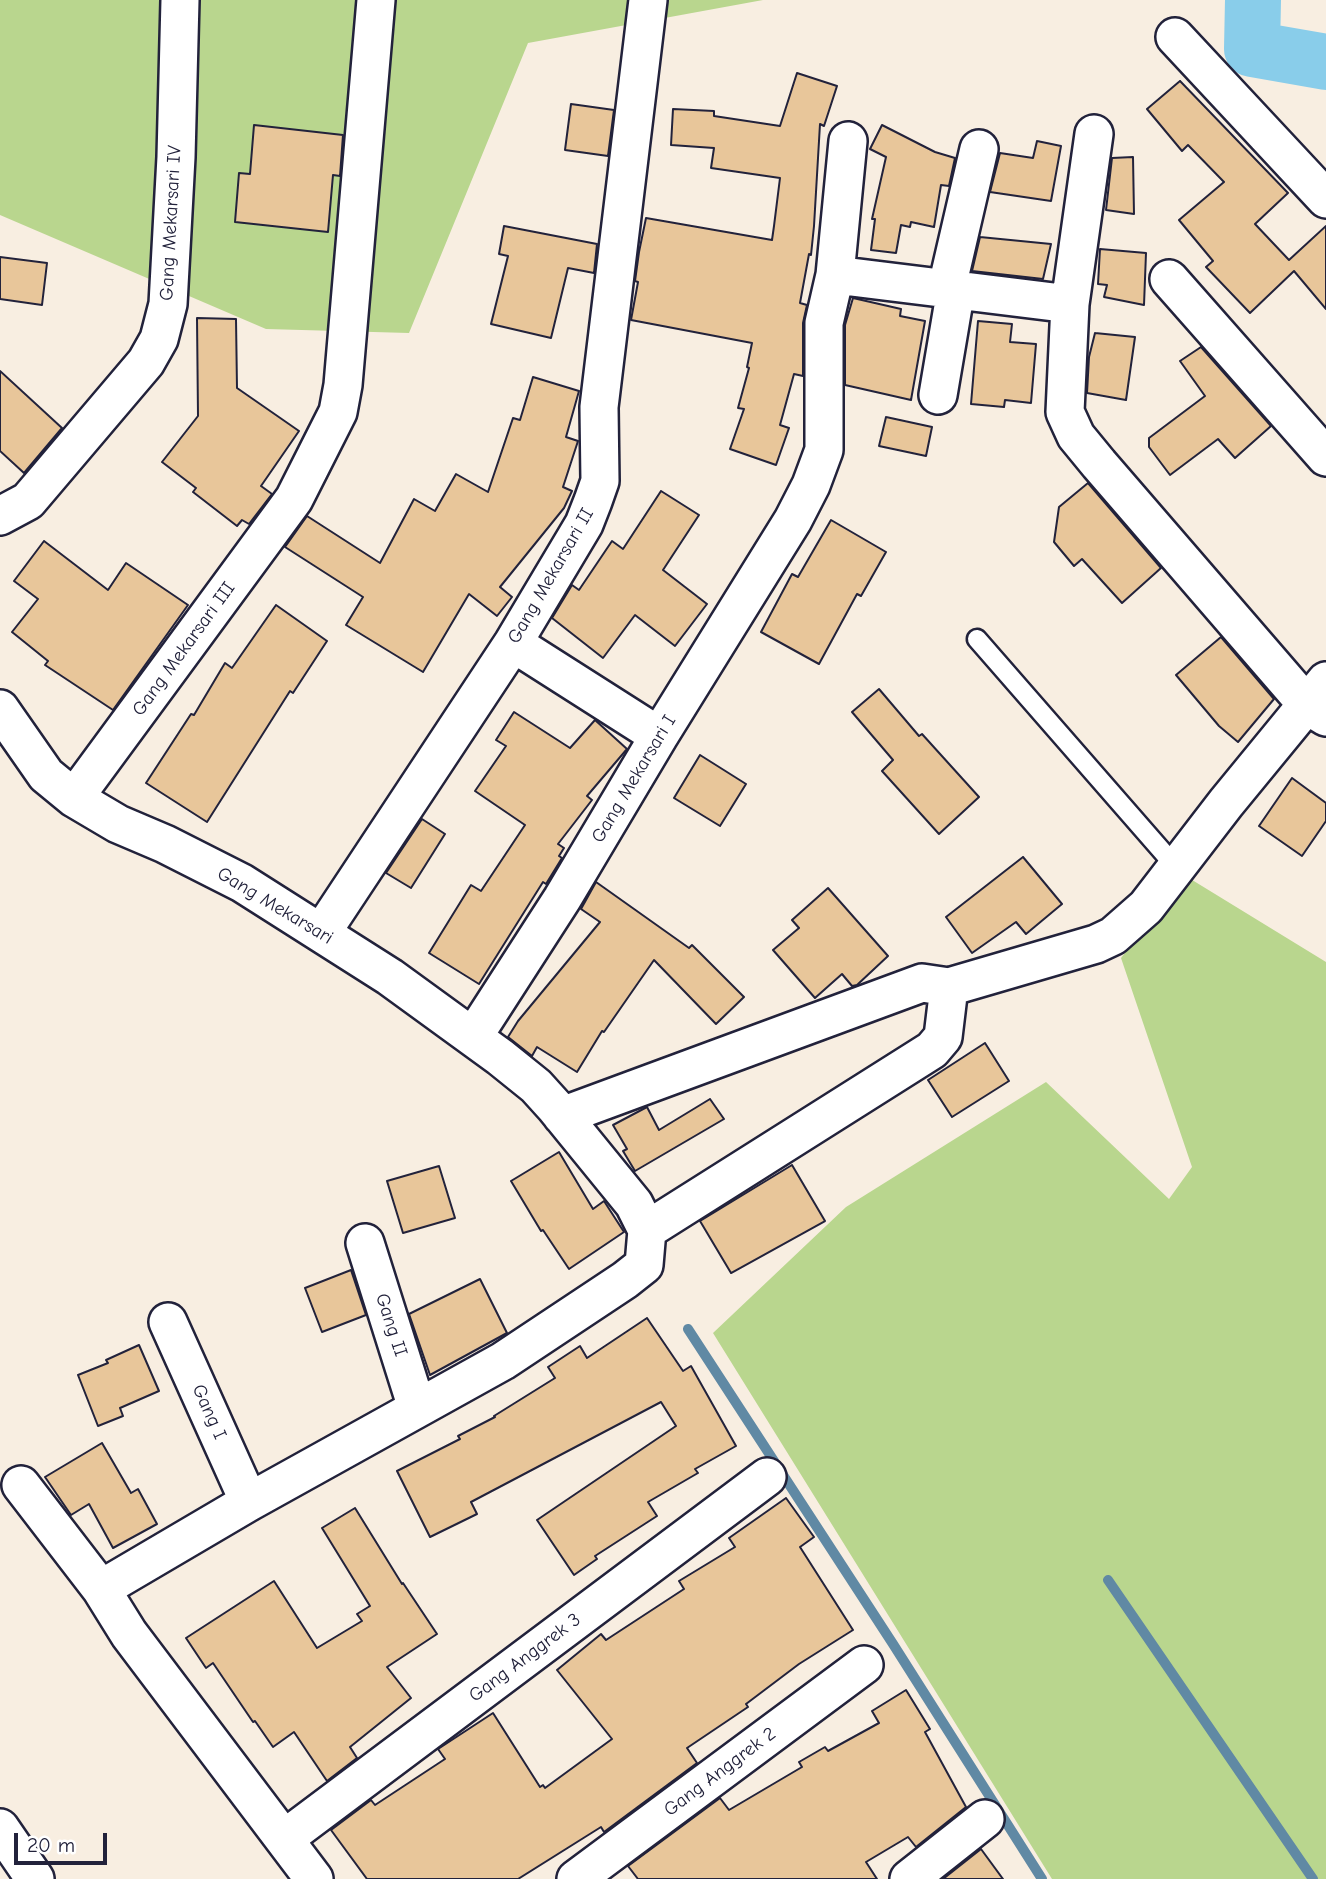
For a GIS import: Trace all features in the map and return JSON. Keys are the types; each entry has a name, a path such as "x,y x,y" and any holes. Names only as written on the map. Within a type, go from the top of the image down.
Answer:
{"street":[{"name":"Gang Mekarsari IV","path":"3,506 28,501 146,362 159,339 168,304 180,0"},
{"name":"Gang Mekarsari III","path":"74,798 293,499 338,412 343,385 376,0"},
{"name":"Gang Mekarsari II","path":"322,932 513,643 584,524 600,481 599,407 648,0"},
{"path":"1175,37 1326,200"},
{"path":"559,1111 922,983 949,987 1097,944 1114,936 1146,907 1226,803 1320,701 1076,436 1065,412 1070,304 1094,134"},
{"name":"Gang Mekarsari I","path":"473,1037 562,899 793,520 811,485 824,450 824,323 835,275 848,141"},
{"path":"938,394 952,288 979,149"},
{"path":"835,275 1070,304"},
{"path":"1169,279 1326,457"},
{"path":"513,643 659,736"},
{"name":"Gang Mekarsari","path":"0,709 46,775 74,798 118,824 165,844 242,883 322,932 390,977 536,1086 634,1204 647,1230"},
{"path":"101,1589 249,1502 503,1361 625,1280 644,1265 647,1230 932,1050 943,1037 949,987"},
{"name":"Gang II","path":"365,1243 417,1408"},
{"name":"Gang I","path":"168,1322 249,1502"},
{"name":"Gang Anggrek 3","path":"284,1839 767,1478"},
{"path":"21,1485 101,1589 129,1634 314,1879"},
{"name":"Gang Anggrek 2","path":"576,1879 864,1665"},
{"path":"909,1879 985,1819"},
{"path":"0,1828 35,1879"}],"lane":[{"path":"977,639 1176,867"}],"green space":[{"path":"0,0 763,0 528,43 409,333 266,329 0,215"},
{"path":"1184,875 1326,962 1326,1879 1052,1879 713,1333 846,1207 1046,1082 1169,1199 1192,1167 1121,958"}],"building":[{"path":"797,73 837,86 824,126 820,124 811,255 809,254 800,303 807,305 803,323 803,376 794,374 780,425 789,428 776,465 730,449 744,409 738,408 749,368 747,367 752,343 631,320 646,218 772,240 780,178 711,168 714,148 671,145 673,109 714,111 714,116 780,126"},
{"path":"1180,81 1288,193 1255,224 1289,260 1326,226 1326,309 1294,271 1250,313 1206,267 1213,261 1179,220 1224,182 1188,145 1182,151 1147,109"},
{"path":"571,104 614,110 608,156 565,150"},
{"path":"254,125 343,135 340,176 333,175 328,232 235,222 239,173 250,174"},
{"path":"882,125 935,152 955,158 949,186 941,185 934,227 911,222 910,227 901,225 896,253 871,250 875,219 872,219 886,157 870,149"},
{"path":"1037,141 1061,146 1051,201 990,192 1000,153 1033,158"},
{"path":"1133,157 1134,214 1106,210 1112,158"},
{"path":"504,226 597,244 594,273 568,268 551,338 491,324 508,256 499,254"},
{"path":"980,237 1051,244 1043,279 972,271"},
{"path":"1100,249 1146,253 1144,305 1104,297 1107,285 1098,284"},
{"path":"0,257 47,263 42,305 0,299"},
{"path":"853,298 901,309 900,316 925,321 911,400 845,385 845,325"},
{"path":"197,318 236,319 237,388 299,431 261,486 272,494 249,524 242,520 237,526 193,492 196,488 162,462 198,416"},
{"path":"978,321 1012,324 1010,342 1036,344 1031,403 1005,400 1004,407 971,404"},
{"path":"1095,333 1135,337 1126,400 1087,393 1089,357"},
{"path":"1201,347 1271,426 1235,458 1218,439 1170,475 1149,447 1149,438 1205,396 1180,361"},
{"path":"0,371 62,428 24,473 0,451"},
{"path":"533,377 579,391 566,437 578,441 563,487 572,491 564,508 500,587 512,597 497,616 469,594 423,672 346,625 363,597 285,547 307,516 380,563 414,499 435,511 456,474 488,492 513,418 520,420"},
{"path":"886,417 932,427 926,456 879,446"},
{"path":"1088,483 1161,568 1122,603 1082,559 1074,566 1054,542 1059,507"},
{"path":"661,491 699,515 663,570 707,604 675,646 635,615 603,658 552,618 572,585 579,590 612,541 623,549"},
{"path":"831,520 886,552 861,596 857,594 819,664 761,632 792,574 798,577"},
{"path":"44,541 108,590 126,563 188,605 113,710 45,665 48,661 12,632 38,599 14,581"},
{"path":"276,605 327,641 293,693 290,691 207,822 146,783 191,714 194,715 225,663 232,668"},
{"path":"1221,637 1274,699 1238,742 1219,726 1176,675"},
{"path":"879,689 919,736 922,734 979,797 939,834 882,771 893,760 852,712"},
{"path":"514,712 570,748 595,720 627,749 587,796 592,800 558,844 564,848 559,856 562,858 546,884 543,882 479,984 429,953 471,885 481,891 525,825 475,791 506,746 496,740"},
{"path":"700,755 746,784 720,826 674,798"},
{"path":"1292,778 1326,803 1326,821 1302,856 1259,826"},
{"path":"422,819 445,834 411,888 386,873"},
{"path":"1023,857 1062,904 1026,934 1016,922 972,953 946,917"},
{"path":"596,882 689,948 692,945 744,997 716,1024 654,960 604,1032 602,1031 577,1072 537,1047 532,1056 508,1037 518,1021 600,922 581,909"},
{"path":"828,888 888,956 857,985 852,986 842,974 815,998 773,950 799,928 792,920"},
{"path":"985,1043 1009,1081 952,1117 928,1080"},
{"path":"710,1099 724,1119 635,1171 623,1151 627,1149 613,1125 647,1107 659,1130"},
{"path":"559,1152 593,1209 604,1201 624,1232 569,1269 543,1230 541,1231 511,1181"},
{"path":"792,1165 825,1221 731,1273 700,1221"},
{"path":"439,1166 455,1218 403,1233 387,1181"},
{"path":"351,1270 366,1315 322,1332 305,1288"},
{"path":"480,1279 507,1333 430,1375 409,1314"},
{"path":"647,1318 683,1371 691,1366 736,1446 695,1469 698,1473 648,1502 657,1516 595,1556 597,1559 574,1575 537,1520 676,1426 661,1402 471,1502 477,1514 430,1537 397,1471 460,1439 458,1436 495,1417 555,1378 548,1367 580,1346 587,1358"},
{"path":"139,1345 159,1391 120,1408 123,1416 98,1426 78,1375 108,1363 106,1360"},
{"path":"102,1443 131,1493 138,1489 157,1524 113,1548 89,1504 71,1515 45,1477"},
{"path":"786,1498 814,1537 800,1547 853,1630 799,1664 746,1704 748,1707 687,1748 697,1763 604,1832 601,1827 518,1879 367,1879 331,1830 371,1800 375,1805 445,1759 438,1749 493,1713 540,1787 543,1785 545,1788 612,1739 557,1670 601,1634 606,1640 684,1589 679,1581 735,1547 729,1538"},
{"path":"355,1508 437,1634 387,1667 411,1698 350,1747 357,1758 327,1781 294,1732 273,1747 213,1663 206,1668 186,1638 274,1581 317,1648 362,1621 357,1614 370,1606 322,1528"},
{"path":"906,1690 930,1729 925,1732 966,1807 916,1847 908,1837 866,1862 877,1879 638,1879 628,1866 720,1798 729,1810 802,1767 799,1762 825,1747 828,1751 879,1723 872,1711"},
{"path":"981,1849 1003,1879 943,1879"}],"waterway":[{"path":"1253,0 1252,49 1326,62"},
{"path":"688,1329 1042,1879"},
{"path":"1108,1580 1313,1879"}]}
